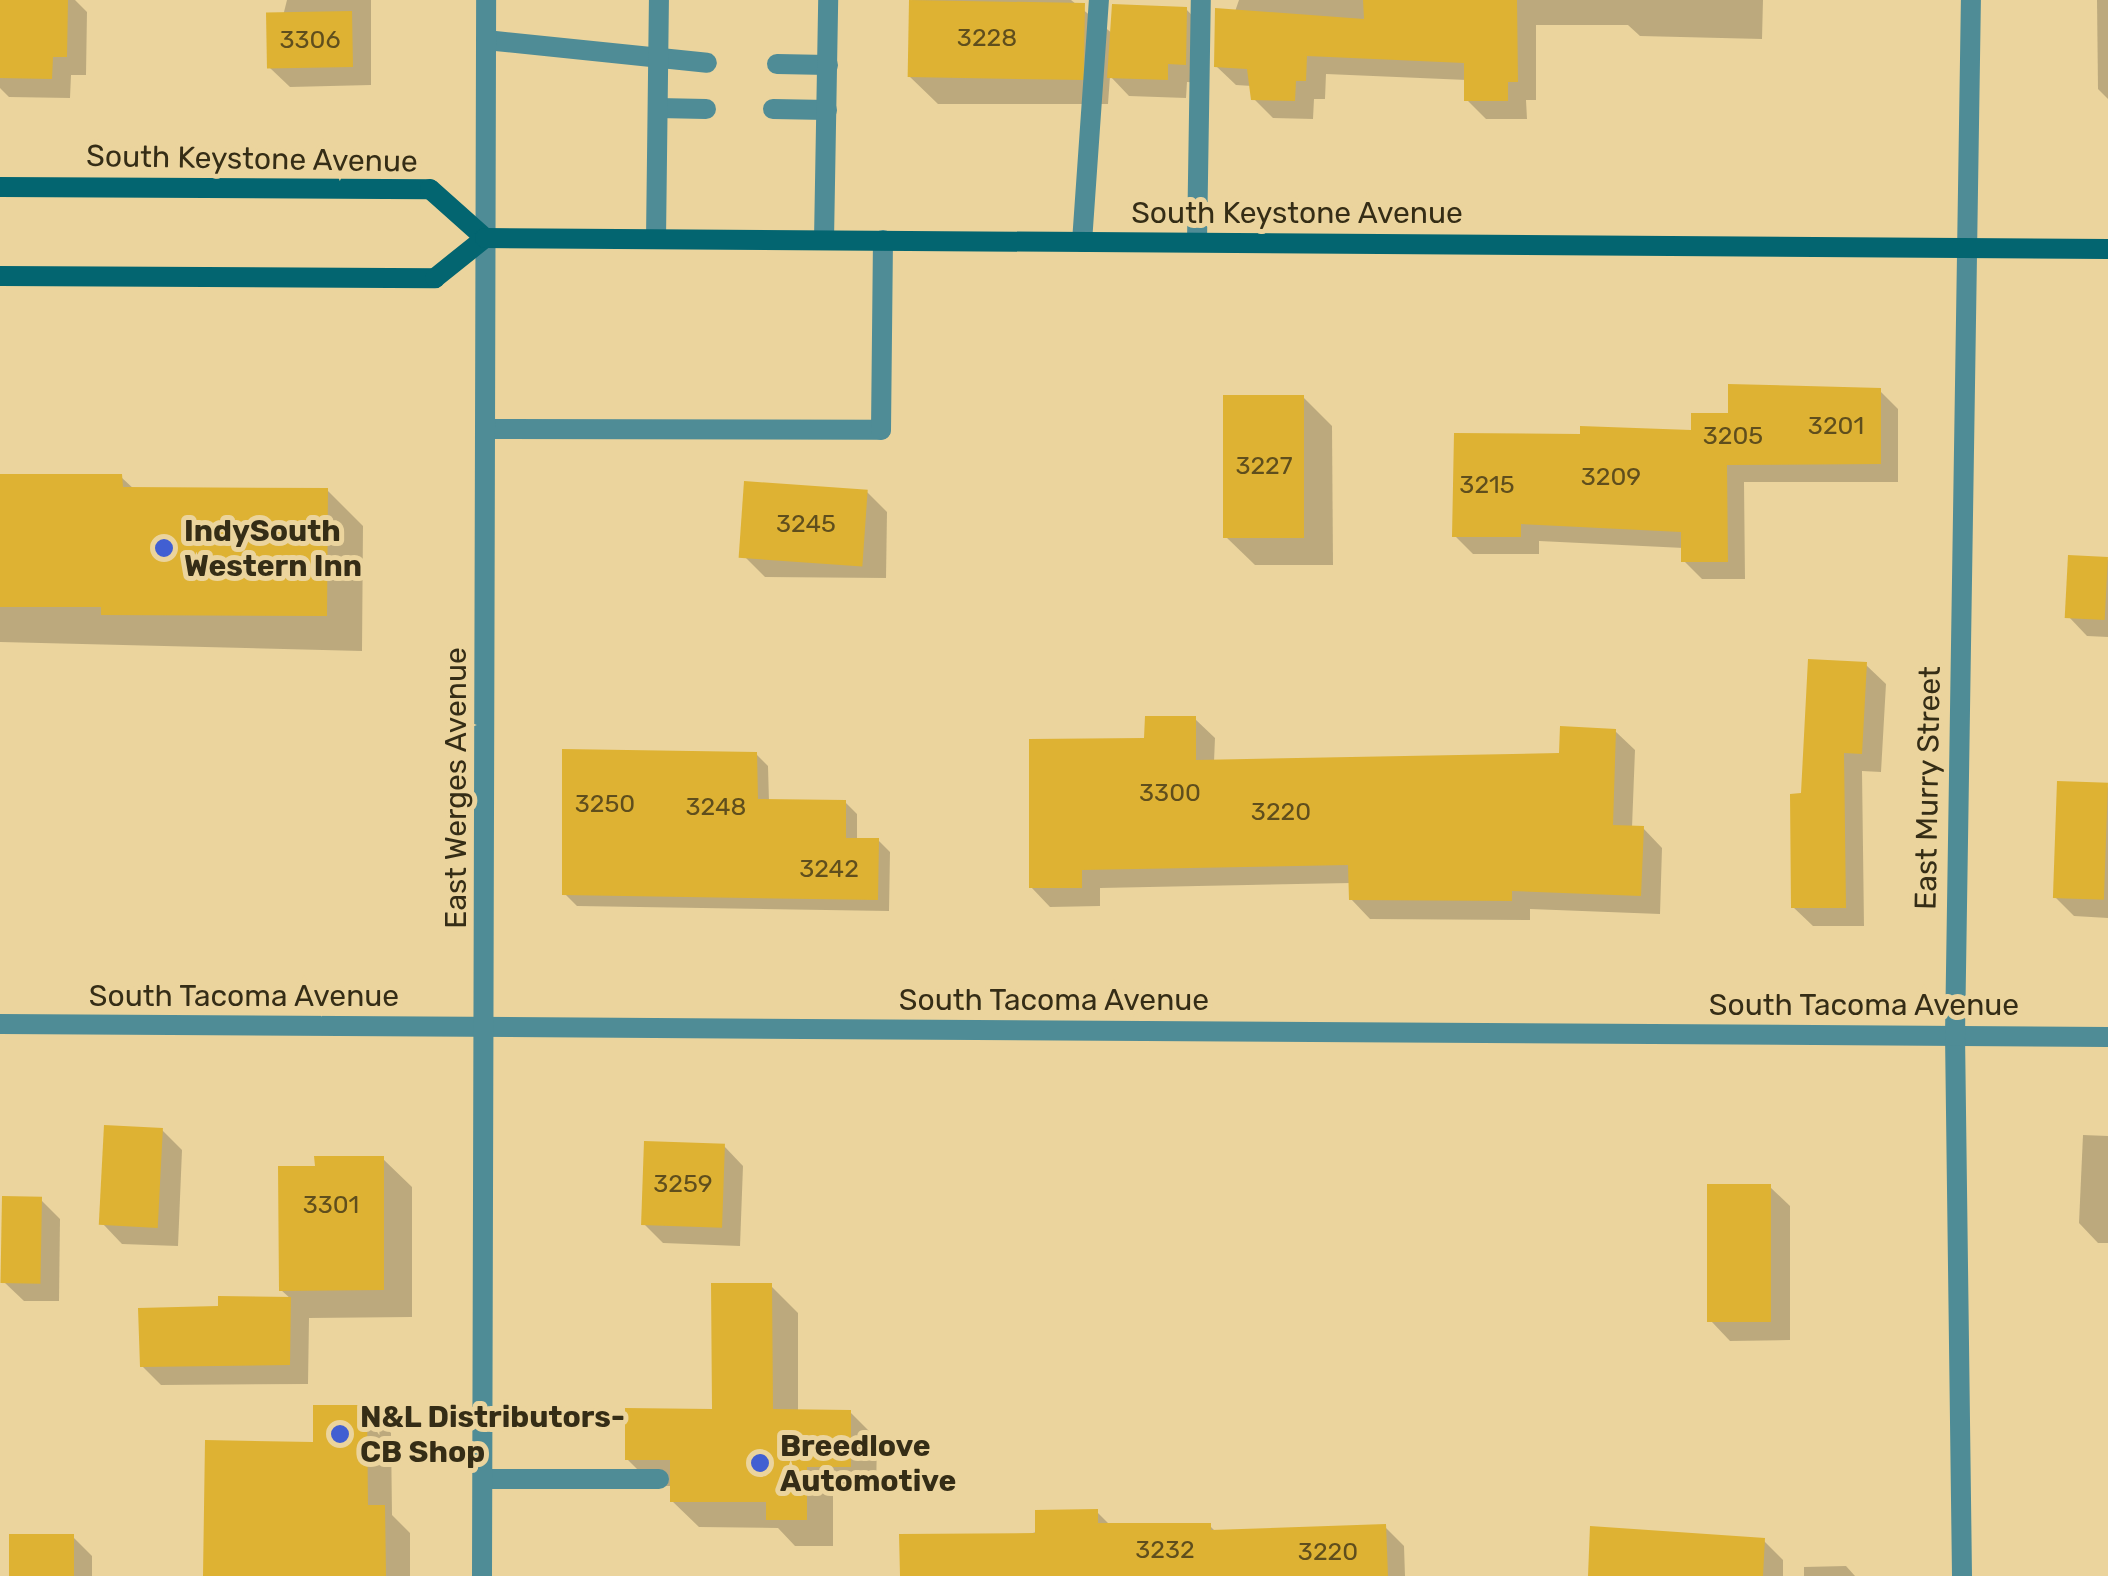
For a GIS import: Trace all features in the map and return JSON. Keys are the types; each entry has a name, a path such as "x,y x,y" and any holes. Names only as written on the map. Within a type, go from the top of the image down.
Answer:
{"main road":[{"name":"South Keystone Avenue","path":"0,187 430,189 485,238 2108,249"},
{"path":"0,276 436,278 485,238"}],"street":[{"name":"East Werges Avenue","path":"482,1576 486,0"},
{"path":"656,238 659,0"},
{"path":"824,240 828,0"},
{"path":"1082,242 1099,0"},
{"path":"1197,242 1201,0"},
{"name":"East Murry Street","path":"1962,1576 1955,1036 1971,0"},
{"path":"486,40 659,63 707,63"},
{"path":"777,64 828,65"},
{"path":"658,108 706,108"},
{"path":"774,109 827,110"},
{"path":"485,428 881,430 882,240"},
{"name":"South Tacoma Avenue","path":"0,1024 2108,1037"},
{"path":"482,1479 660,1479"}],"building":[{"path":"0,0 68,0 67,57 53,57 52,79 0,78"},
{"path":"909,0 1085,3 1084,80 908,77"},
{"path":"1363,0 1517,0 1518,82 1508,82 1508,101 1464,101 1464,63 1307,56 1306,81 1296,81 1295,101 1251,100 1247,69 1214,67 1215,8 1364,19"},
{"path":"1112,4 1187,7 1186,65 1168,64 1168,80 1107,78"},
{"path":"352,11 353,67 267,68 266,13"},
{"path":"1728,384 1881,388 1881,464 1727,465 1728,562 1681,562 1681,532 1521,524 1521,537 1452,537 1454,433 1580,434 1580,426 1691,430 1691,413 1728,413"},
{"path":"1223,395 1304,395 1304,538 1223,538"},
{"name":"IndySouth Western Inn","path":"0,474 122,474 123,487 328,488 327,616 101,615 101,607 0,607"},
{"path":"744,481 868,490 862,566 739,558"},
{"path":"2068,555 2108,557 2105,620 2065,618"},
{"path":"1808,659 1867,662 1862,754 1844,753 1846,908 1791,908 1790,794 1801,793"},
{"path":"1145,716 1196,716 1196,760 1559,753 1560,726 1616,729 1613,825 1644,826 1641,896 1512,891 1512,901 1349,900 1348,865 1082,870 1082,888 1029,888 1029,739 1144,738"},
{"path":"562,749 757,752 758,799 846,800 846,838 879,838 878,900 562,895"},
{"path":"2057,781 2108,783 2104,900 2053,898"},
{"path":"104,1125 163,1128 158,1228 99,1225"},
{"path":"644,1141 725,1144 722,1228 641,1225"},
{"path":"314,1156 384,1156 384,1290 279,1291 278,1166 315,1166"},
{"path":"1707,1184 1771,1184 1771,1322 1707,1322"},
{"path":"2,1196 42,1197 40,1284 0,1283"},
{"name":"Breedlove Automotive","path":"711,1283 772,1283 773,1409 851,1410 851,1467 807,1467 807,1520 766,1520 766,1502 670,1502 670,1460 625,1460 625,1408 712,1409"},
{"path":"218,1296 291,1297 290,1365 140,1367 138,1308 218,1306"},
{"path":"313,1405 367,1405 368,1505 385,1505 386,1576 203,1576 205,1440 313,1442"},
{"path":"1098,1509 1098,1523 1211,1523 1211,1530 1386,1524 1388,1576 900,1576 899,1534 1035,1533 1035,1510"},
{"path":"1590,1526 1765,1538 1763,1576 1588,1576"},
{"path":"9,1534 74,1534 74,1576 9,1576"}],"place":[{"name":"IndySouth Western Inn","path":"164,548"},
{"name":"N&L Distributors- CB Shop","path":"340,1434"},
{"name":"Breedlove Automotive","path":"760,1463"}]}
